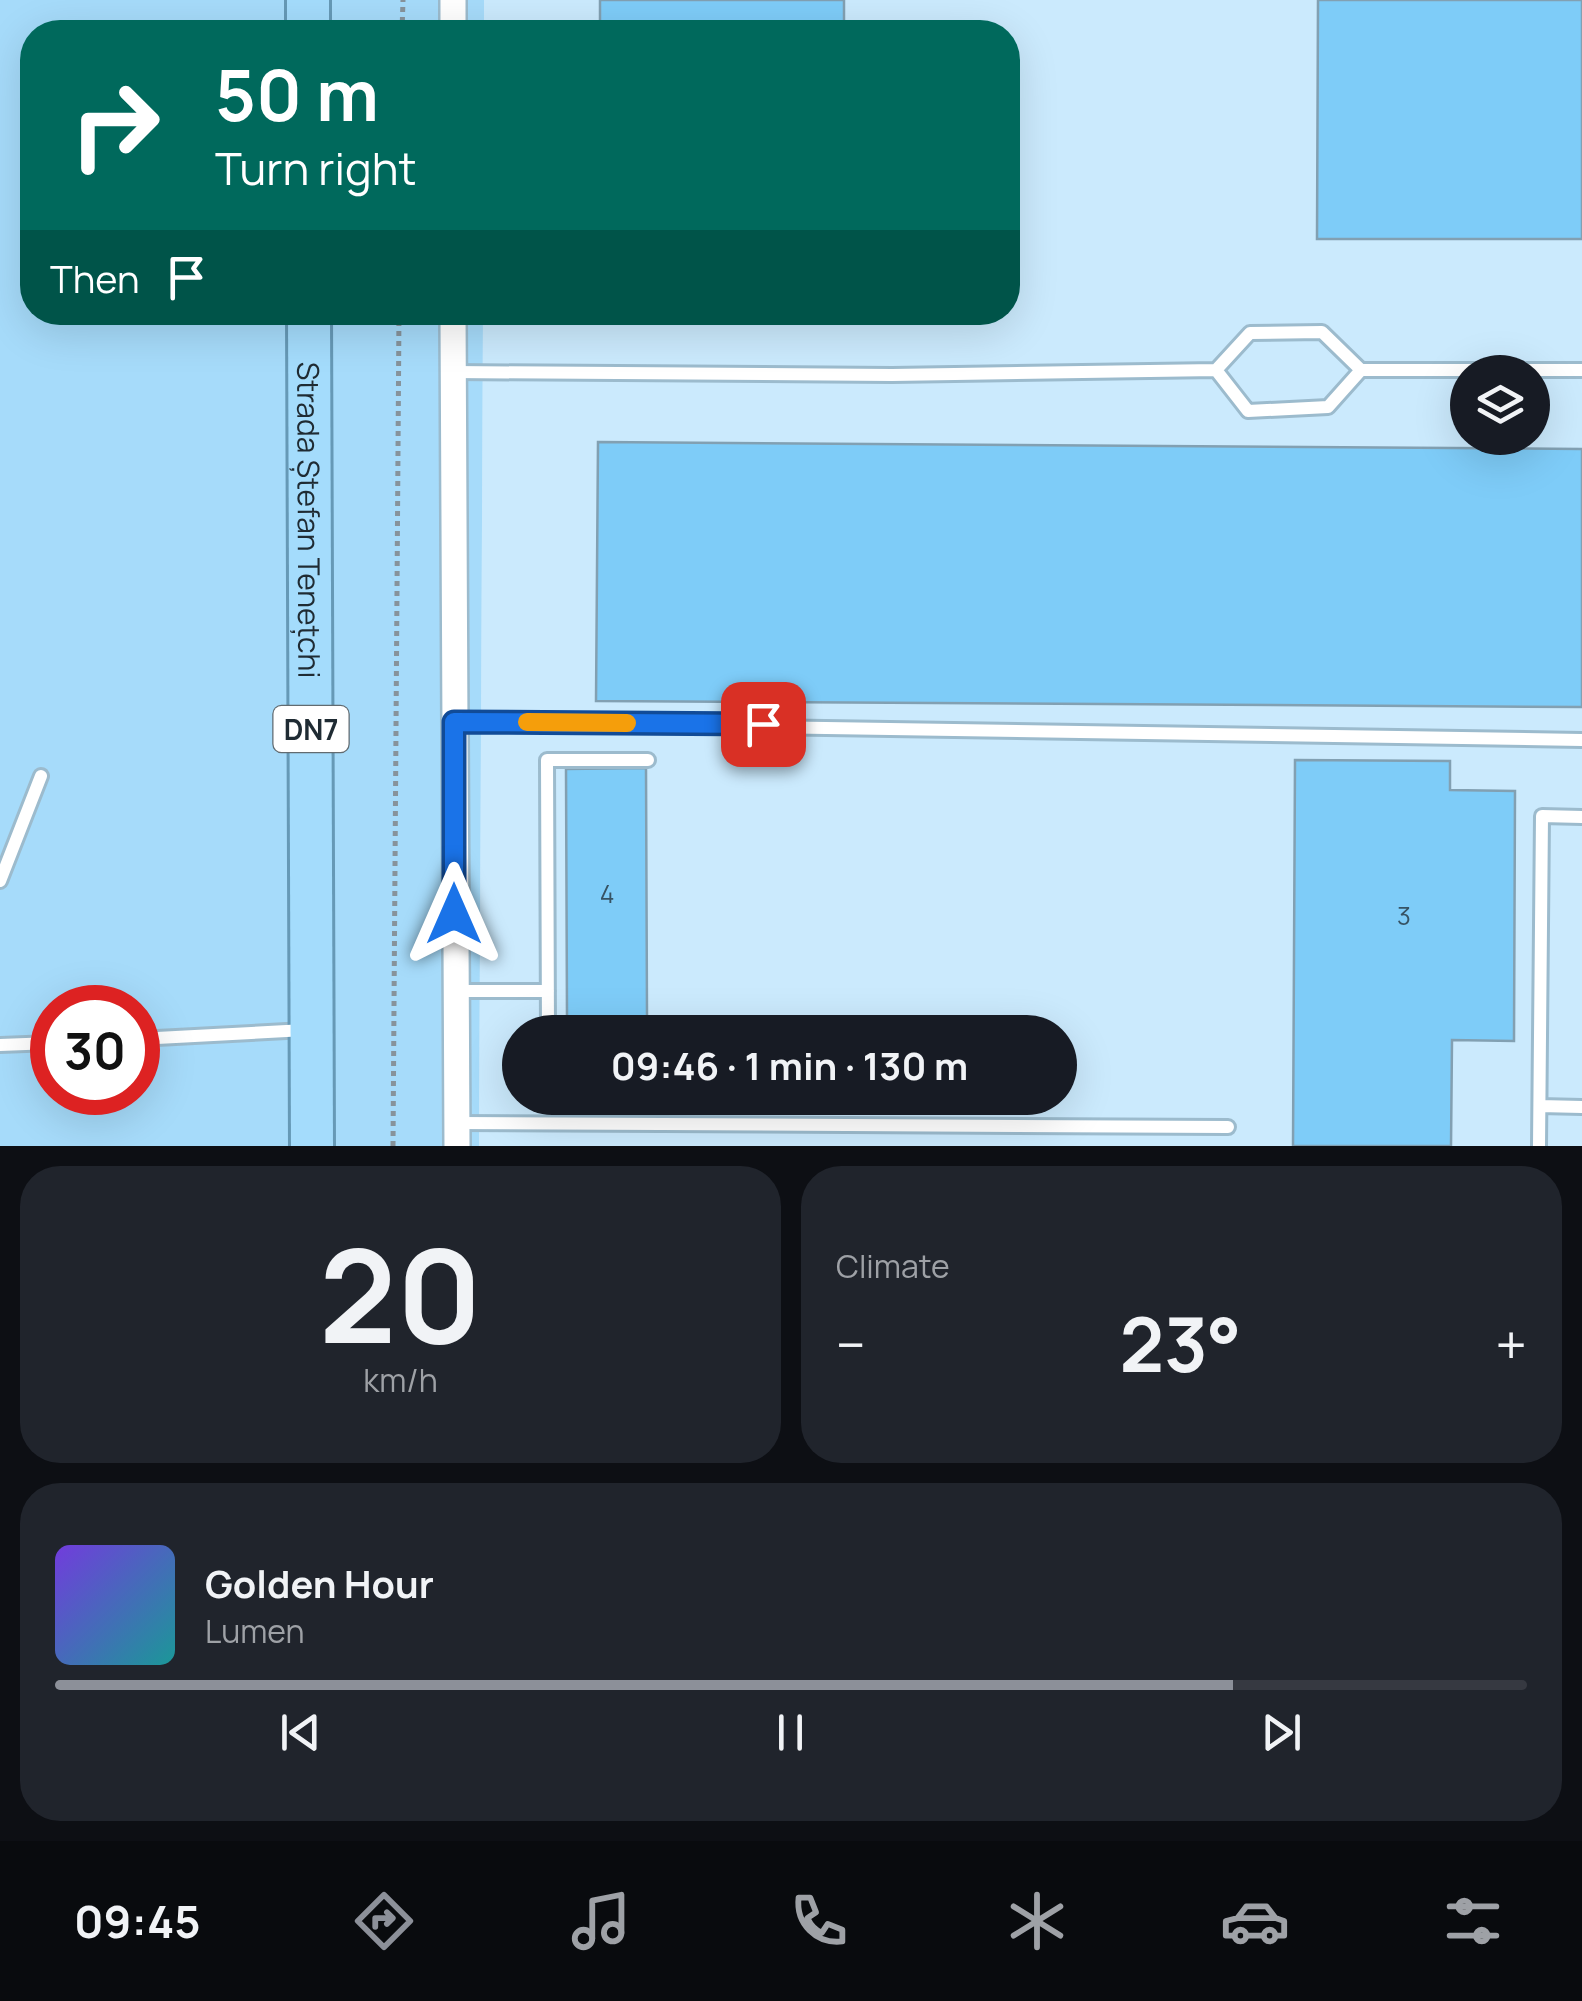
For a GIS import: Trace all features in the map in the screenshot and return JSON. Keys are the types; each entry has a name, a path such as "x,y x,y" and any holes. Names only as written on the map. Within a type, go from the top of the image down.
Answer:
{"highway":[{"name":"Strada Ștefan Tenețchi","path":"309,325 312,1146"}],"street":[{"path":"454,325 457,1134"}],"lane":[{"path":"454,372 892,375 1216,370 1250,334 1322,332 1361,370 1582,370"},
{"path":"1216,370 1248,411 1328,408 1361,370"},
{"path":"454,722 1582,740"},
{"path":"548,1015 547,760 648,760"},
{"path":"0,881 40,776"},
{"path":"1539,1146 1542,816 1582,817"},
{"path":"454,990 548,992"},
{"path":"160,1037 312,1030"},
{"path":"0,1045 30,1044"},
{"path":"1540,1106 1582,1107"},
{"path":"457,1134 1228,1127"}],"path":[{"path":"393,1146 399,325"}],"shaded area":[{"path":"0,0 484,0 484,20 20,20 20,325 483,325 479,1146 0,1146"},
{"path":"484,0 1582,0 1582,1146 479,1146 483,325 1020,325 1020,20 484,20"}],"building":[{"path":"600,0 844,0 844,20 600,20"},
{"path":"1318,0 1582,0 1582,239 1317,239"},
{"path":"598,442 1450,448 1450,455 1550,455 1550,449 1582,449 1582,707 596,701"},
{"path":"1295,760 1450,761 1450,790 1515,791 1514,1041 1452,1040 1451,1146 1293,1146"},
{"path":"646,768 647,1015 567,1015 566,769"}],"slow traffic":[{"path":"527,722 627,723"}],"route":[{"path":"454,914 454,722 763,724"}]}
